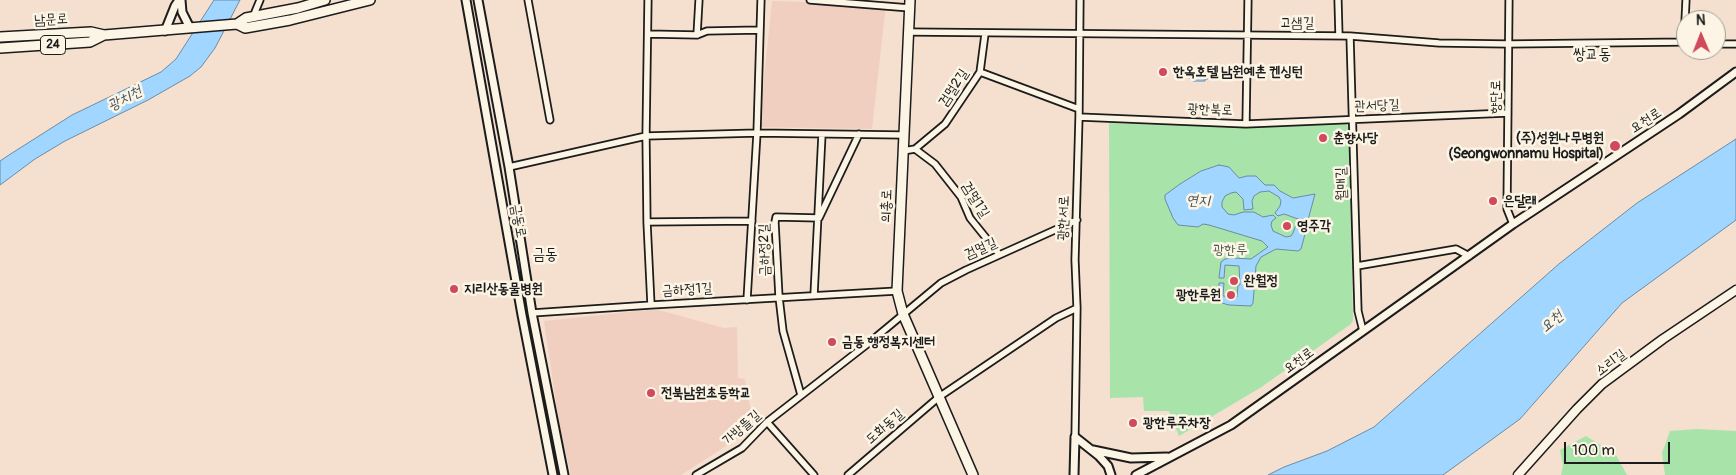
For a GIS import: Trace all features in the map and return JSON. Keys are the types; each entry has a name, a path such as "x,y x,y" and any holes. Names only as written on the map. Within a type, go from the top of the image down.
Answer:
{"main road":[{"path":"325,0 246,18 237,24 245,28 347,3 370,0"},
{"name":"의총로","path":"910,4 897,291 903,314 973,475"},
{"name":"남문로","path":"0,48 90,42 104,36 237,24"},
{"name":"남문로","path":"0,37 91,32 104,36"},
{"name":"소리길","path":"1518,475 1574,412 1602,384 1663,339 1736,290"}],"street":[{"path":"180,0 182,12 191,28"},
{"path":"165,31 175,6 180,0"},
{"path":"256,16 255,12 260,0"},
{"name":"금동로","path":"466,0 523,325 553,475"},
{"name":"금동로","path":"478,0 509,167 532,313 564,475"},
{"path":"528,0 550,120"},
{"name":"금하정1길","path":"648,0 646,136 647,222 651,305 747,300"},
{"path":"697,35 699,0"},
{"name":"금하정2길","path":"747,300 757,133 761,0"},
{"name":"의총로","path":"810,0 910,4"},
{"name":"광한서로","path":"1075,437 1077,308 1075,260 1080,0"},
{"name":"광한북로","path":"1079,117 1246,124 1248,0"},
{"path":"1338,0 1339,36"},
{"name":"향단로","path":"1510,0 1507,208 1513,224"},
{"path":"648,34 697,35 707,31 760,30"},
{"name":"고샘길","path":"909,32 1350,36 1439,43 1508,44 1676,42"},
{"path":"980,72 986,34"},
{"name":"월매길","path":"1350,36 1358,311 1363,331"},
{"name":"검멀2길","path":"914,149 945,124 980,72 1079,109"},
{"name":"요천로","path":"1136,475 1231,424 1513,224 1679,114 1736,72"},
{"name":"관서당길","path":"1246,124 1508,113"},
{"path":"509,167 646,136 757,133 903,135"},
{"path":"814,295 822,134"},
{"path":"819,218 859,134"},
{"path":"903,151 914,149"},
{"name":"검멀1길","path":"914,149 934,164 945,177 961,197 970,218 999,254"},
{"name":"금하정2길","path":"779,297 776,217 819,218"},
{"name":"검멀길","path":"903,314 941,283 999,254 1077,220"},
{"path":"647,222 752,221"},
{"path":"1357,266 1456,249 1469,256"},
{"path":"747,300 897,291"},
{"path":"779,297 783,331 800,395"},
{"path":"532,313 651,305"},
{"path":"939,397 1050,322 1077,308"},
{"name":"가방뜰길","path":"696,475 742,448 767,422 903,314"},
{"name":"도화동길","path":"848,475 939,397"},
{"path":"767,422 814,475"},
{"path":"1075,437 1093,450 1108,466 1111,475"},
{"path":"1073,474 1075,437"},
{"path":"1093,450 1131,458 1170,457"}],"shaded area":[{"path":"772,1 886,4 872,129 759,127"},
{"name":"전북남원초등학교","path":"659,310 724,328 737,327 738,378 745,379 754,428 681,475 571,475 560,430 544,321"}],"green space":[{"name":"광한루","path":"1109,123 1246,128 1346,124 1349,128 1353,320 1351,324 1260,388 1179,436 1169,411 1144,411 1143,397 1110,398"},
{"path":"1697,429 1736,431 1736,475 1665,475 1662,453 1670,431"},
{"path":"1586,436 1616,455 1627,475 1561,475 1563,466 1560,450"}],"water":[{"name":"광치천","path":"214,0 240,0 215,48 201,67 190,76 148,100 65,141 35,159 0,185 0,161 72,115 161,72 176,59"},
{"path":"1206,67 1209,67 1208,79 1205,79 1205,81 1193,81 1193,78 1189,78 1189,68 1192,68 1192,72 1206,72"},
{"name":"요천","path":"1736,139 1736,220 1622,303 1520,419 1443,475 1268,475 1327,451 1374,427 1560,263 1637,203"},
{"name":"연지","path":"1219,165 1229,167 1239,178 1256,176 1265,185 1274,185 1280,191 1293,198 1315,194 1308,220 1284,214 1278,216 1275,213 1281,201 1279,197 1269,191 1260,192 1254,196 1252,201 1253,209 1244,210 1243,199 1236,192 1225,196 1222,207 1228,214 1254,212 1263,217 1273,215 1276,218 1272,221 1271,225 1273,231 1286,237 1291,236 1297,222 1308,223 1301,249 1298,251 1276,249 1261,257 1256,266 1253,303 1251,306 1229,305 1222,303 1219,299 1219,283 1224,283 1223,296 1237,297 1238,285 1240,285 1239,266 1225,265 1224,278 1219,278 1221,262 1232,258 1251,259 1268,247 1262,241 1209,225 1203,224 1198,227 1178,225 1165,199 1165,195 1180,184 1201,171"}],"place":[{"name":"한옥호텔 남원예촌 켄싱턴","path":"1163,72"},
{"name":"춘향사당","path":"1323,138"},
{"name":"(주)성원나무병원 (Seongwonnamu Hospital)","path":"1615,146"},
{"name":"은달래","path":"1493,201"},
{"name":"영주각","path":"1287,226"},
{"name":"완월정","path":"1234,281"},
{"name":"지리산동물병원","path":"454,289"},
{"name":"광한루원","path":"1231,295"},
{"name":"금동 행정복지센터","path":"832,342"},
{"name":"전북남원초등학교","path":"651,393"},
{"name":"광한루주차장","path":"1133,423"}],"district":[{"name":"쌍교동","path":"1592,55"},
{"name":"금동","path":"545,255"}]}
